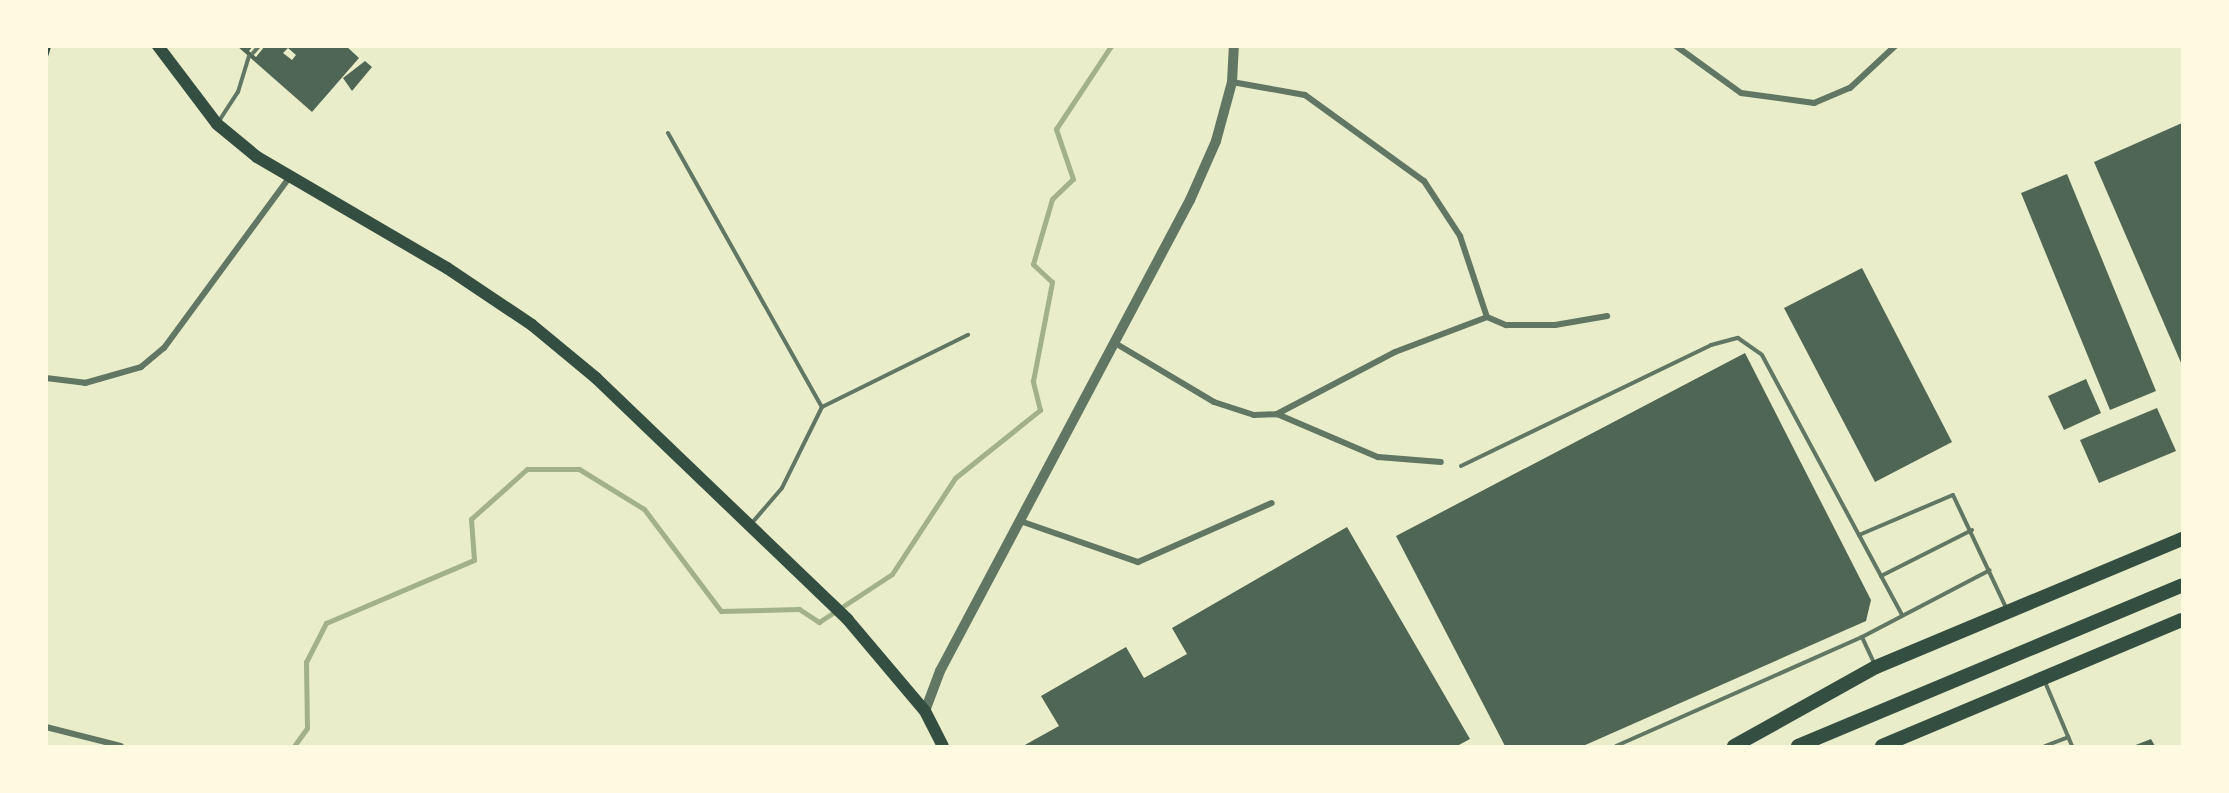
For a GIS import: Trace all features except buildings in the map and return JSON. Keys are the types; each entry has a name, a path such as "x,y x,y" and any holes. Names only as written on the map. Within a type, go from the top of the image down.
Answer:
{"highway":[{"path":"1734,747 1876,667 2007,610 2182,539"},
{"path":"1798,747 2182,585"},
{"path":"1882,747 2182,620"}],"main road":[{"path":"158,46 217,124 289,178 447,268 532,325 655,431 848,620 925,711 943,747"}],"street":[{"path":"925,711 940,671 1023,522 1190,200 1216,141 1232,82 1233,46"},
{"path":"1676,46 1742,93 1814,103 1850,88 1895,46"},
{"path":"1232,82 1305,95 1424,181 1460,236 1487,317"},
{"path":"46,378 85,383 141,367 164,348 289,178"},
{"path":"1115,343 1214,402 1254,415 1276,414 1395,352 1487,317 1506,325 1543,325 1607,316"},
{"path":"1276,414 1378,457 1441,462"},
{"path":"1023,522 1115,558 1138,562 1272,503"},
{"path":"46,727 121,747"}],"lane":[{"path":"217,124 238,92 251,55 259,46"},
{"path":"668,133 822,407"},
{"path":"751,525 782,488 822,407 968,335"},
{"path":"1461,466 1711,345 1738,338 1762,355 1902,615"},
{"path":"1859,535 1948,493 1972,530 2007,610"},
{"path":"1881,576 1972,530"},
{"path":"1616,747 1862,637 1990,570"},
{"path":"1862,637 1876,667"},
{"path":"2043,679 2072,747"},
{"path":"2045,747 2068,737"}],"path":[{"path":"46,56 49,46"}],"waterway":[{"path":"294,746 307,728 306,662 326,623 474,560 471,519 527,469 579,469 644,509 721,611 799,609 819,622 892,574 955,478 1040,410 1033,381 1052,282 1033,264 1052,199 1073,179 1056,129 1111,46"}]}
